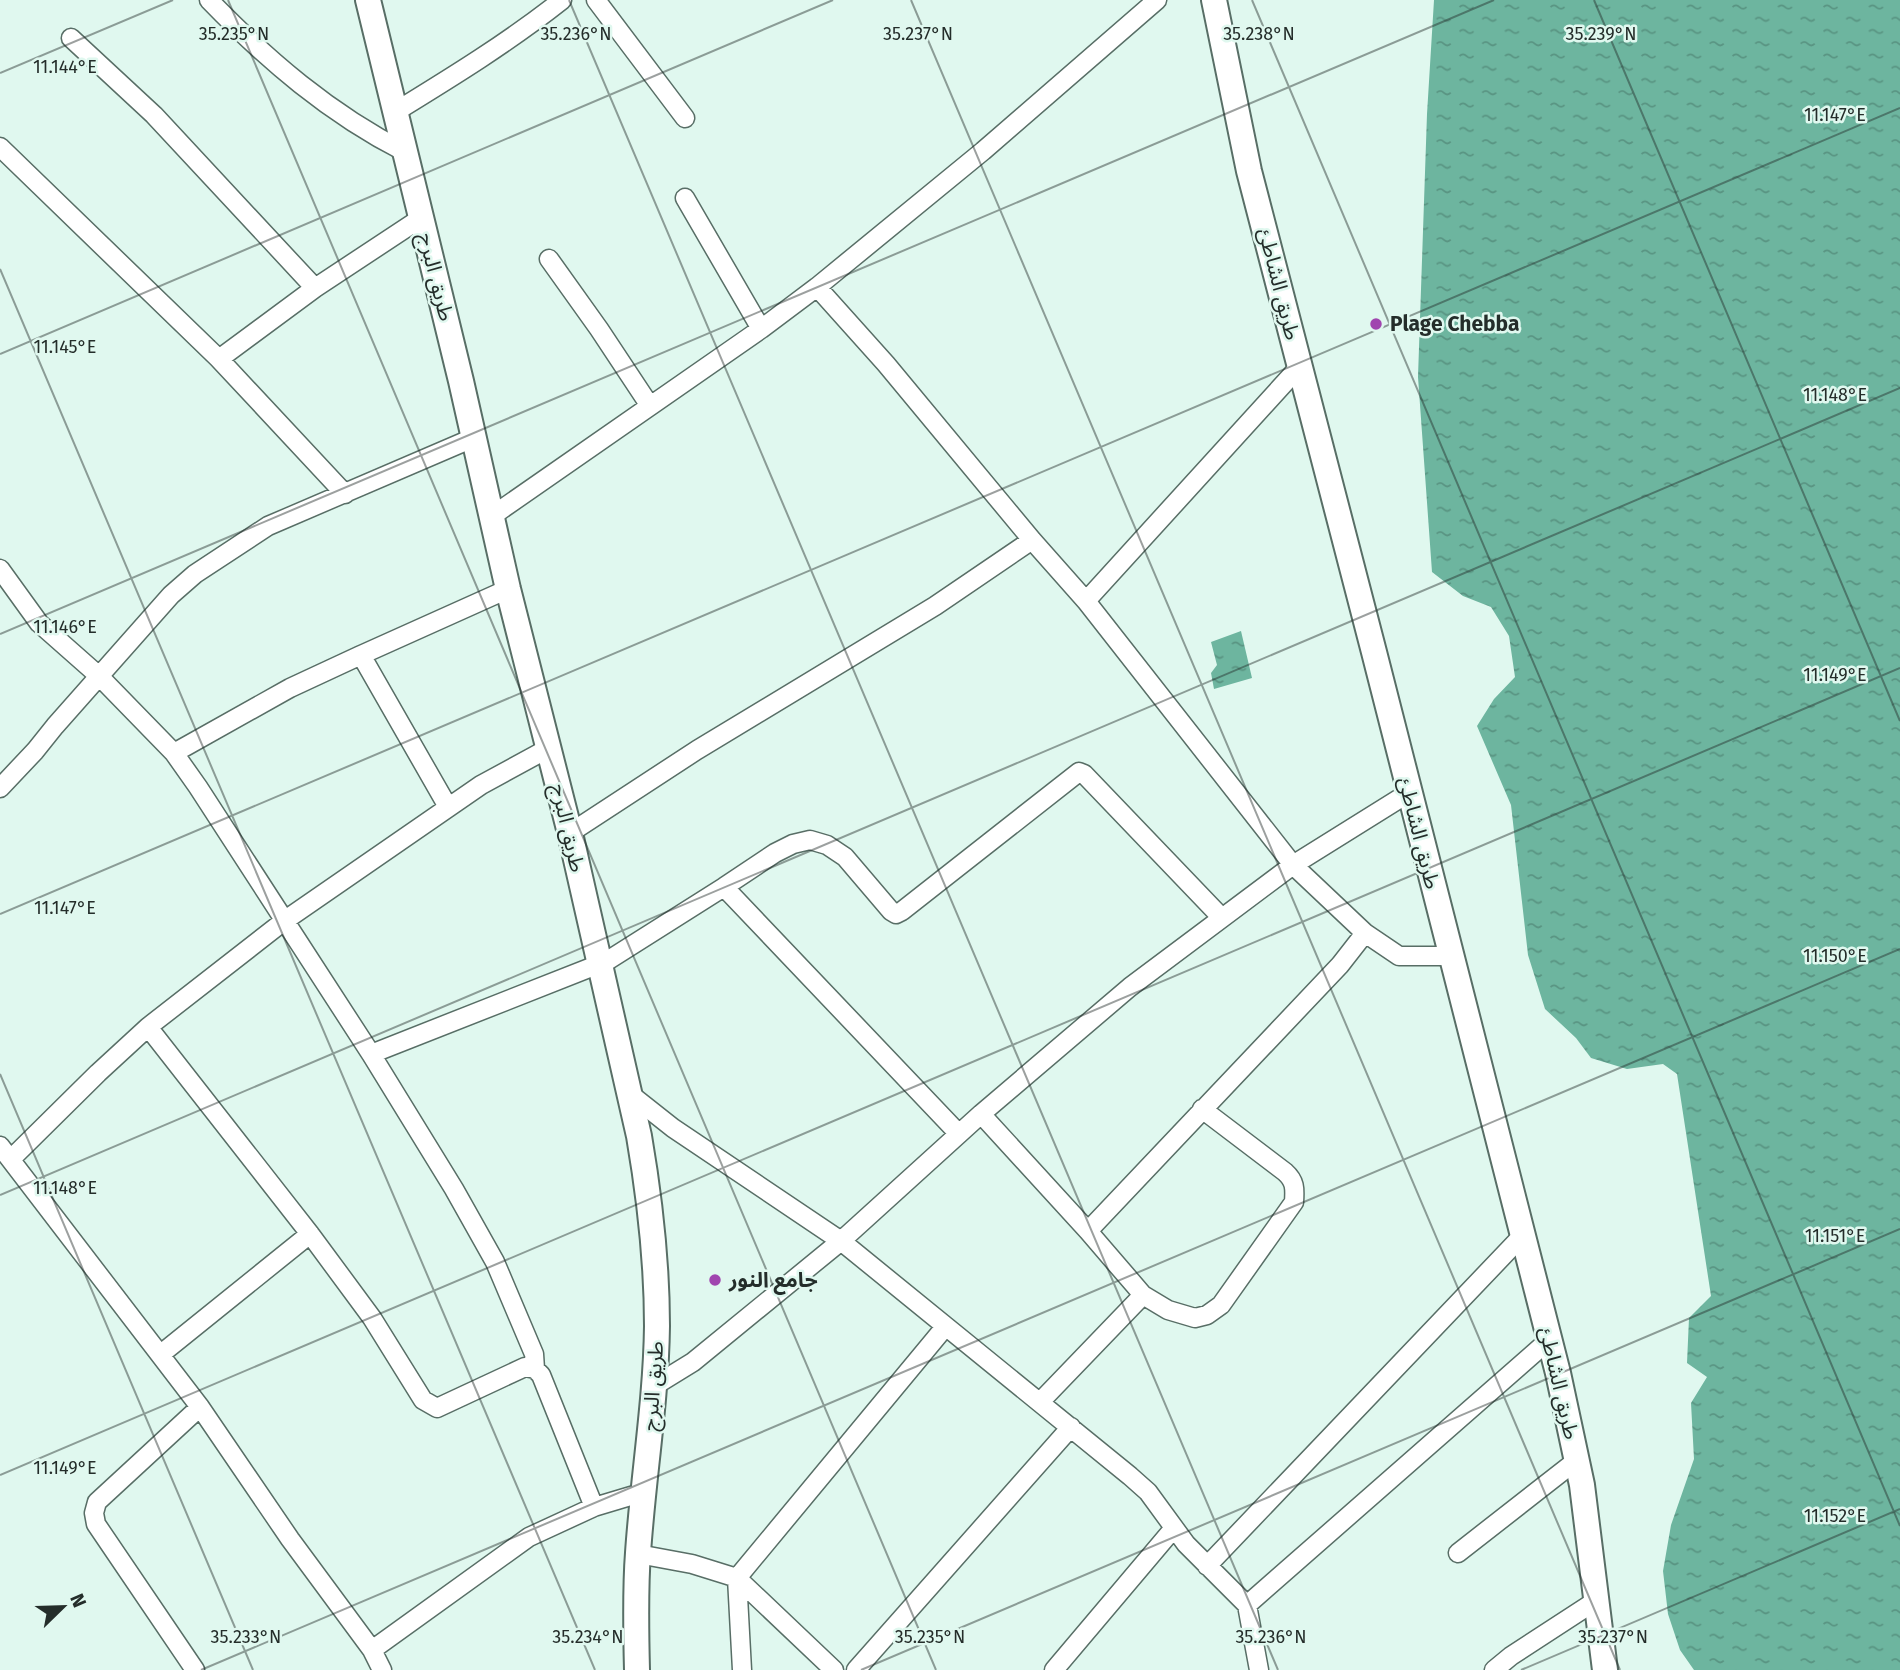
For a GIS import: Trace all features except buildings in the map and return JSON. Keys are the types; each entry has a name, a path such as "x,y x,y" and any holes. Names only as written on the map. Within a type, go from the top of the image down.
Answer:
{"street":[{"path":"209,0 288,75 365,131 405,152"},
{"name":"طريق البرج","path":"368,0 508,589 570,833 648,1185 654,1239 657,1326 638,1554 637,1670"},
{"path":"395,112 482,58 562,0"},
{"path":"596,0 685,118"},
{"path":"492,516 817,287 983,151 1157,0"},
{"name":"طريق الشاطئ","path":"1214,0 1249,171 1549,1340 1582,1485 1605,1670"},
{"path":"71,38 154,115 315,288"},
{"path":"0,147 219,359 345,494"},
{"path":"685,198 761,329"},
{"path":"219,359 315,288 421,218"},
{"path":"549,259 650,406"},
{"path":"817,287 1086,601 1293,865 1365,933 1399,956 1450,956"},
{"path":"1086,601 1300,366"},
{"path":"0,788 171,595 195,574 268,526 473,438"},
{"path":"570,833 720,736 935,606 1032,540"},
{"path":"0,569 39,624 99,676 174,753 209,804 371,1054 454,1189 495,1262 534,1354 535,1369"},
{"path":"174,753 300,683 508,589"},
{"path":"361,655 448,807"},
{"path":"382,1670 372,1650 290,1539 201,1407 5,1153 148,1027 284,921 448,807 514,766 549,748"},
{"path":"371,1054 600,964 793,844 810,840 827,845 845,857 896,914 1079,772 1084,774 1222,918"},
{"path":"654,1386 693,1362 841,1241 981,1114 1130,987 1293,865 1409,792"},
{"path":"724,887 959,1134"},
{"path":"1088,1231 1340,965 1365,933"},
{"path":"148,1027 310,1234 372,1318 423,1400 437,1408 525,1367 535,1369 541,1375 594,1507"},
{"path":"629,1094 673,1128 841,1241 1148,1492 1174,1528 1207,1566 1247,1605 1259,1670"},
{"path":"981,1114 1143,1295 1168,1310 1195,1318 1207,1315 1220,1305 1294,1202 1294,1179 1202,1108"},
{"path":"161,1354 310,1234"},
{"path":"1207,1566 1522,1236"},
{"path":"1040,1402 1143,1295"},
{"path":"742,1670 737,1577 945,1327"},
{"path":"1247,1605 1549,1340"},
{"path":"195,1670 96,1524 94,1513 97,1502 201,1407"},
{"path":"856,1670 1070,1427"},
{"path":"1458,1553 1577,1460"},
{"path":"372,1650 529,1537 594,1507 644,1492"},
{"path":"1054,1670 1174,1528"},
{"path":"638,1554 692,1563 737,1577 834,1670"},
{"path":"1494,1670 1597,1600"}],"water":[{"path":"1434,0 1900,0 1900,1670 1694,1670 1680,1650 1668,1614 1663,1571 1671,1525 1694,1459 1691,1403 1707,1377 1687,1363 1689,1318 1711,1296 1677,1074 1663,1064 1627,1069 1591,1058 1576,1038 1545,1009 1528,955 1511,805 1477,726 1494,699 1515,677 1509,636 1491,607 1463,596 1432,572 1418,377 1427,114"},
{"path":"1241,631 1252,678 1214,689 1211,673 1217,665 1211,642"}],"place":[{"name":"Plage Chebba","path":"1376,324"},
{"name":"جامع النور","path":"715,1280"}]}
